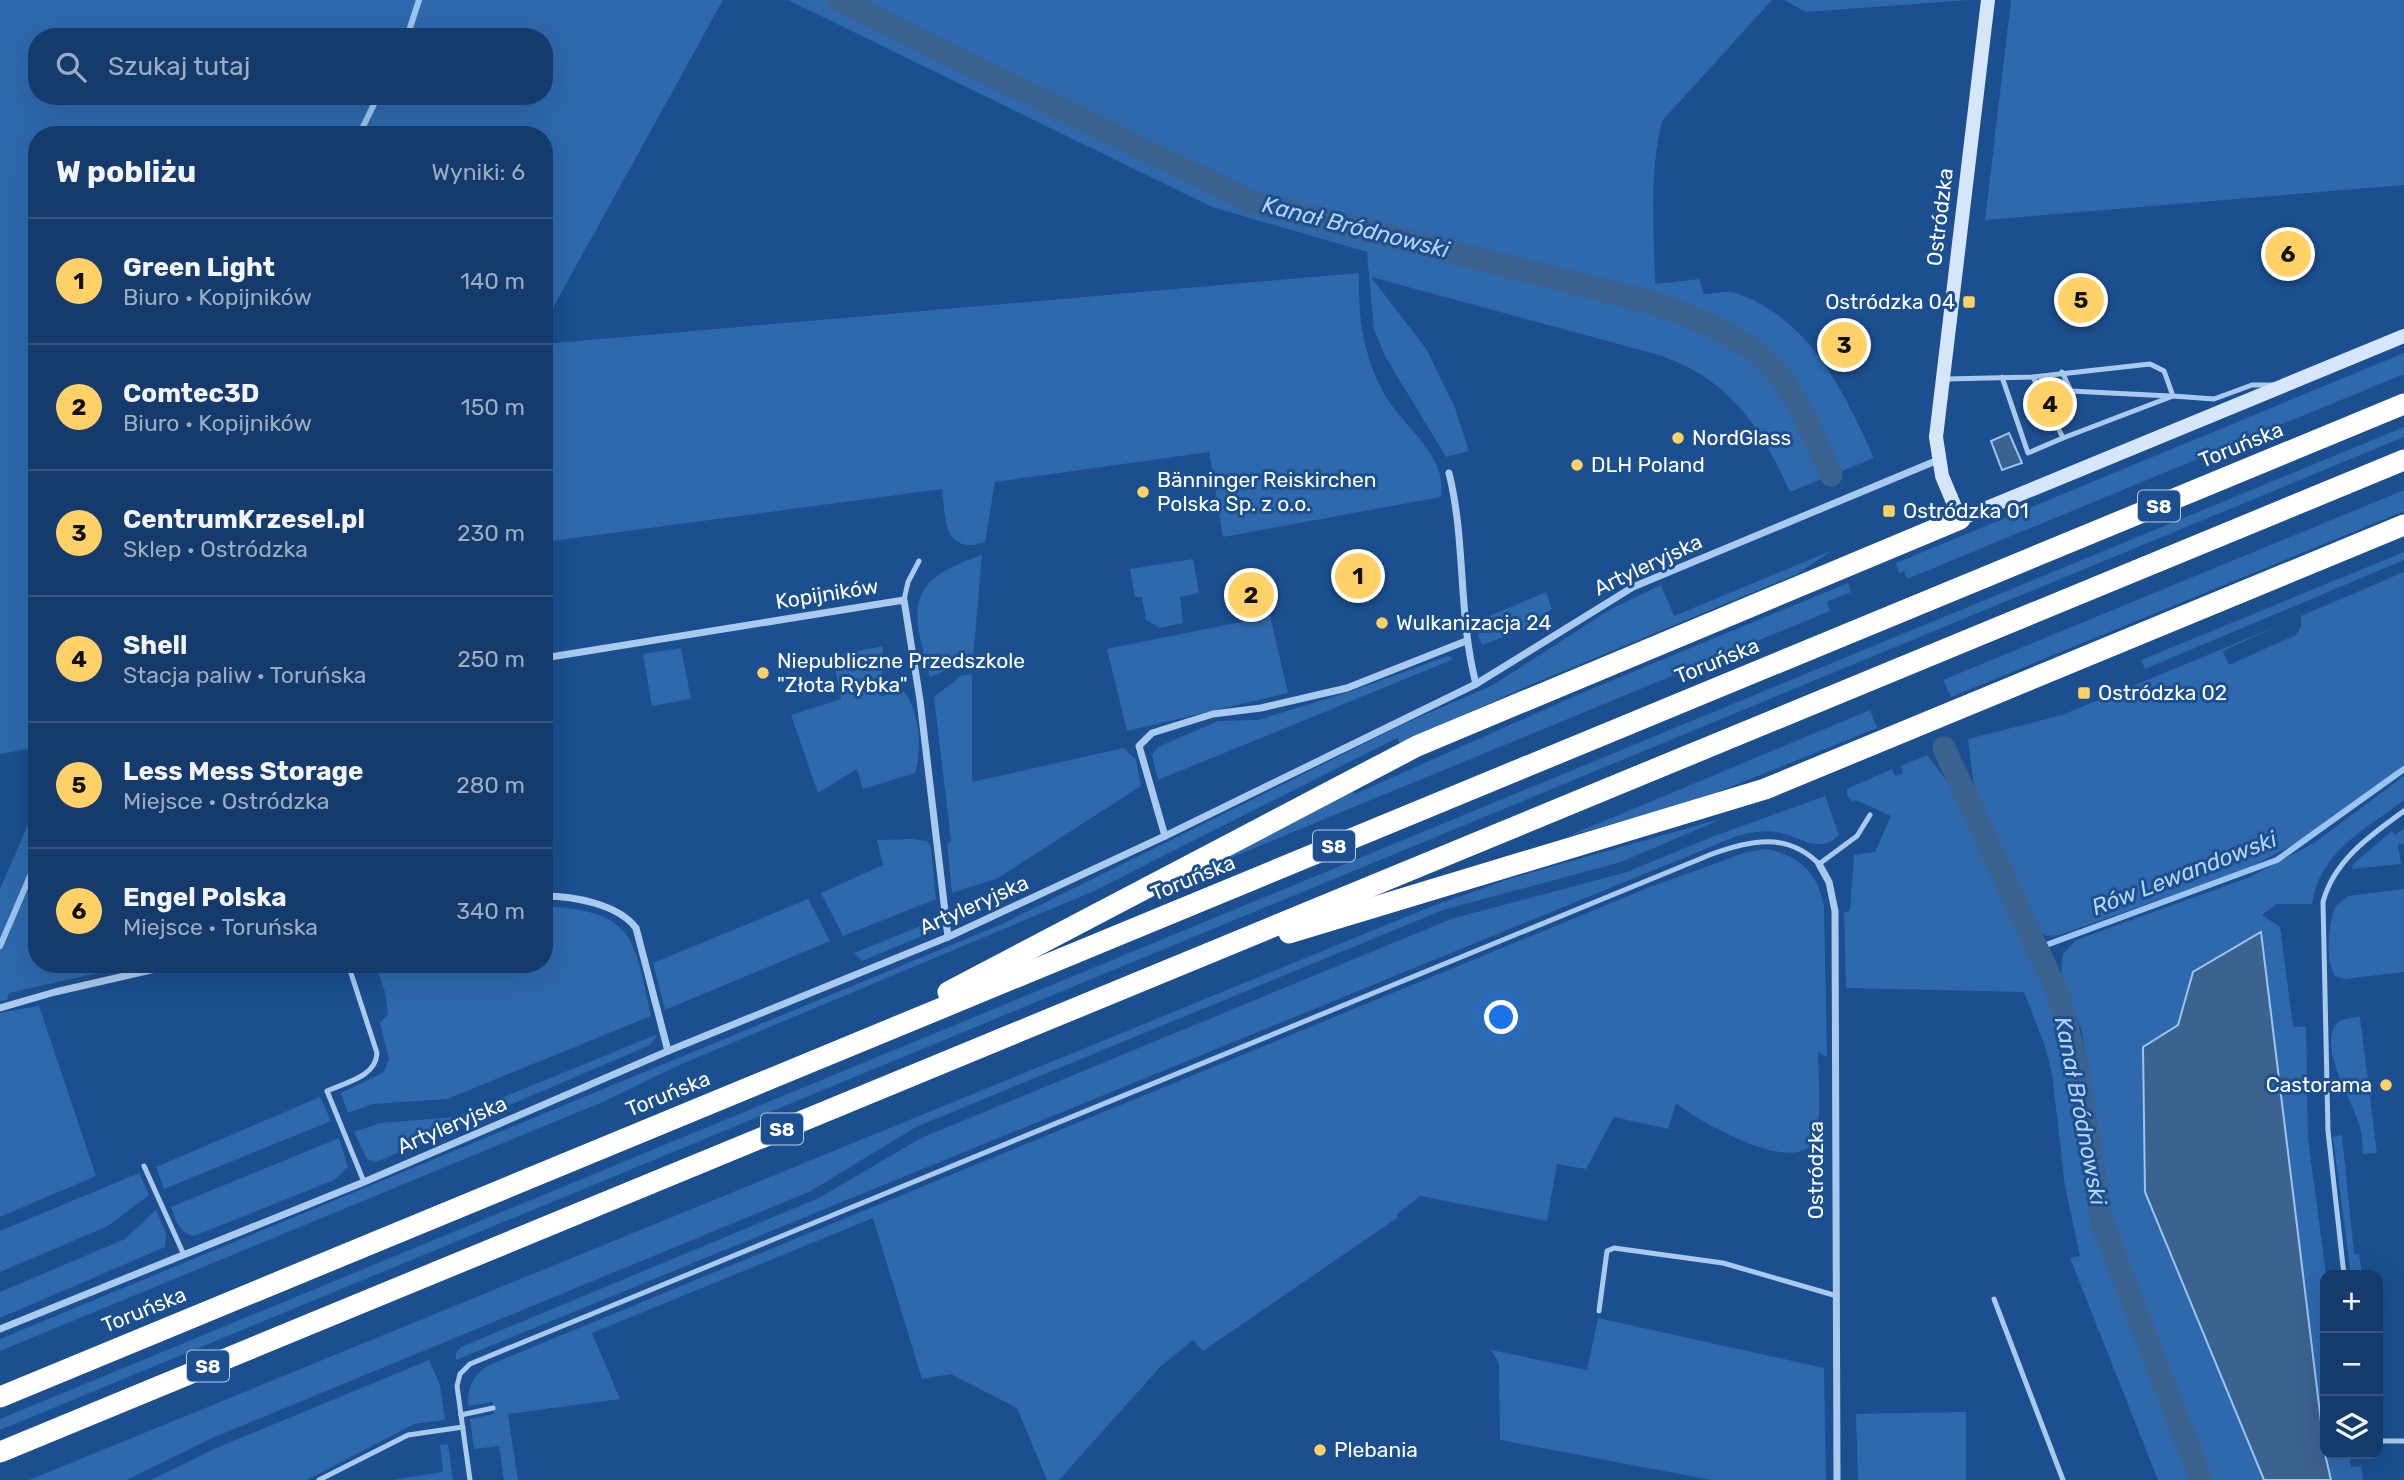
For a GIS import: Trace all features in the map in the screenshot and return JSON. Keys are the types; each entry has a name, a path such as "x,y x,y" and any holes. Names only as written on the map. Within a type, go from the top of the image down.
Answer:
{"highway":[{"name":"Toruńska","path":"0,1396 2404,404"},
{"name":"S8","path":"0,1452 2404,460"},
{"path":"803,1065 905,1016 1083,919 1417,746 1960,519"},
{"path":"1147,978 1520,862 1717,806 2404,525"}],"street":[{"name":"Ostródzka","path":"1960,519 1938,460 1936,437 1988,0"},
{"name":"Toruńska","path":"1960,519 2404,336"},
{"name":"Artyleryjska","path":"0,1329 364,1182 668,1051 948,937 1165,836 1476,684 1624,592 1938,460"},
{"path":"1449,472 1457,504 1466,641 1476,684"},
{"name":"Kopijników","path":"553,657 904,600 920,699 948,937"},
{"path":"1165,836 1139,746 1143,739 1213,714 1261,708 1347,688 1466,641"},
{"name":"Ostródzka","path":"1819,864 1829,882 1835,911 1837,1480"},
{"path":"553,896 561,896 628,917 636,928 668,1051"},
{"path":"0,1008 138,973"}],"lane":[{"path":"1942,379 2033,377 2150,364 2164,371 2173,396"},
{"path":"2062,372 2071,391 2214,399 2252,384 2284,386"},
{"path":"2002,377 2028,453 2173,396"},
{"path":"2033,377 2063,439"},
{"path":"904,600 908,582 919,561"},
{"path":"2343,1270 2328,1132 2323,902 2331,880 2347,858 2404,811"},
{"path":"470,1480 458,1390 462,1370 476,1362 1671,870 1733,847 1761,841 1792,845 1819,864 1857,836 1870,815"},
{"path":"351,973 377,1053 372,1070 327,1091 364,1182"},
{"path":"144,1166 184,1255"},
{"path":"1600,1311 1607,1251 1614,1248 1723,1263 1837,1296"},
{"path":"1994,1299 2063,1480"},
{"path":"461,1415 493,1408"},
{"path":"319,1480 329,1478 408,1435 463,1427"},
{"path":"2383,1441 2404,1441"}],"shaded area":[{"path":"0,0 723,0 553,308 553,126 28,126 28,749 0,754"},
{"path":"788,0 1772,0 1662,121 1654,181 1655,284 1699,279 1704,294 1736,293 1762,305 1784,320 1822,360 1850,408 1874,458 1790,492 1767,446 1740,408 1706,378 1684,366 1659,355 1371,277 1427,350 1455,408 1469,451 1446,457 1385,356 1374,329 1367,252 1212,207"},
{"path":"1784,0 1969,0 1806,12"},
{"path":"2011,0 2404,0 2404,185 1985,220"},
{"path":"1359,273 1362,332 1369,359 1389,401 1430,452 1441,481 1441,497 1223,537 1209,452 995,482 985,542 971,545 954,539 949,531 942,489 553,541 553,343"},
{"path":"2404,353 2404,374 1907,579 1904,571 1899,573 1896,563"},
{"path":"2404,427 2404,437 0,1430 0,1419"},
{"path":"2009,433 2022,463 2002,470 1991,441"},
{"path":"2404,490 2404,511 1951,697 1943,680"},
{"path":"1833,550 1797,574 1530,685 1400,744 1397,738 1094,891 677,1066 605,1101 0,1351 0,1339 1002,924 1404,724 1493,685 1611,609 1661,585 1674,616"},
{"path":"2404,552 2404,560 2145,669 2141,660"},
{"path":"982,555 973,659 930,677 919,631 917,614 920,599 926,586 939,575"},
{"path":"1193,559 1199,593 1180,597 1183,623 1160,628 1146,620 1142,597 1135,597 1130,569"},
{"path":"2404,572 2404,765 2309,836 2247,869 2059,935 2047,936 2035,929 1975,794 1968,739 2062,715 2278,626 2223,651 2229,665 2296,635 2301,627 2301,616"},
{"path":"1848,583 1851,592 1827,602 1830,611 1201,870 1352,790 1355,794 1584,692"},
{"path":"1546,592 1552,609 1524,629 1482,645 1478,635 1485,618"},
{"path":"1270,616 1288,693 1127,731 1107,649"},
{"path":"883,646 881,696 904,692 909,700 916,720 919,742 915,773 863,789 857,769 818,793 791,715 841,699 833,656"},
{"path":"681,648 691,699 652,706 643,654"},
{"path":"1448,656 1454,659 1158,780 1152,755 1158,747 1218,721 1258,720 1346,693"},
{"path":"972,674 972,782 1124,748 1136,760 1141,786 998,878 952,893 947,844 951,841 934,697 961,676"},
{"path":"1870,710 1877,728 1703,798 1566,837"},
{"path":"1927,755 1963,802 2050,992 2068,1062 2099,1234 2192,1480 2158,1480 2070,1258 2080,1256 2065,1186 2052,1074 2045,1046 2024,992 1846,988 1844,912 1850,911 1854,855 1875,852 1891,816 1856,800 1852,802 1847,795 1847,789 1892,769 1895,776 1903,773 1901,766"},
{"path":"2404,776 2404,800 2346,843 2334,856 2316,886 2312,904 2276,904 2262,915 2280,927 2293,1026 2306,1027 2308,1138 2325,1270 2320,1270 2320,1459 2350,1459 2351,1467 2361,1466 2363,1480 2211,1480 2109,1210 2082,1032 2061,975 2063,954 2076,940 2250,877 2314,843"},
{"path":"1825,796 1839,835 1824,844 1771,831 1737,836 456,1360 456,1353 461,1347 819,1198 921,1138 1451,919 1627,872 1709,838"},
{"path":"1724,818 1621,862 1443,910 916,1127 811,1191 210,1439 127,1480 29,1480 1430,907 1512,878"},
{"path":"28,825 28,973 97,973 9,993 7,1000 0,1001 0,889"},
{"path":"2404,828 2404,844 2398,845 2401,864 2352,869 2353,864 2392,831 2395,835"},
{"path":"877,840 927,841 931,848 936,899 843,936 821,893 883,865"},
{"path":"1766,849 1788,856 1805,868 1817,885 1824,907 1827,1057 1818,1052 1818,1124 1812,1143 1801,1151 1785,1153 1744,1141 1703,1121 1676,1103 1668,1129 1614,1117 1586,1169 1557,1164 1547,1221 1420,1196 1397,1214 1397,1218 1203,1351 1193,1340 1161,1366 1059,1480 1047,1480 1017,1408 951,1374 922,1379 873,1218 592,1333 620,1399 508,1414 518,1480 504,1480 499,1446 474,1449 470,1419 494,1414 493,1402 468,1406 469,1393 472,1382 489,1365 1650,887 1747,852"},
{"path":"2404,889 2404,972 2344,979 2335,976 2330,961 2329,942 2336,906 2348,896"},
{"path":"808,899 830,941 665,1010 653,963"},
{"path":"553,907 597,914 613,922 625,933 640,966 651,1016 447,1099 373,1104 348,1113 341,1093 384,1072 389,1059 380,1023 388,1014 385,992 378,973 553,973"},
{"path":"938,919 935,929 929,933 862,961 854,953"},
{"path":"2261,932 2320,1413 2320,1459 2326,1459 2331,1480 2264,1480 2145,1192 2143,1047 2178,1025 2193,972"},
{"path":"39,1006 96,1176 0,1217 0,1013"},
{"path":"2360,1017 2377,1153 2363,1154 2360,1127 2339,1077 2332,1049 2331,1037 2337,1023"},
{"path":"658,1034 650,1045 376,1162 367,1159 354,1132 380,1123 455,1117"},
{"path":"320,1097 331,1121 164,1189 156,1167"},
{"path":"2342,1135 2354,1254 2359,1254 2361,1270 2350,1270 2333,1137"},
{"path":"339,1138 348,1167 334,1180 194,1236 181,1229 171,1207"},
{"path":"139,1173 149,1195 108,1226 0,1272 0,1231"},
{"path":"156,1210 166,1233 165,1247 0,1318 0,1292 125,1239"},
{"path":"1598,1318 1824,1368 1826,1480 1711,1480 1500,1440 1499,1363 1491,1350 1587,1370"},
{"path":"429,1360 440,1385 445,1420 414,1424 307,1480 151,1480 214,1449"},
{"path":"1966,1412 1966,1480 1858,1480 1856,1414"},
{"path":"448,1444 453,1480 392,1480 443,1472 440,1445"}],"waterway":[{"path":"410,28 419,0"},
{"name":"Kanał Bródnowski","path":"838,0 1249,201 1650,302 1716,328 1752,349 1778,375 1799,407 1831,475"},
{"path":"363,126 374,105"},
{"name":"Kanał Bródnowski","path":"1944,748 2059,996 2077,1065 2102,1223 2201,1480"},
{"name":"Rów Lewandowski","path":"2038,948 2277,860 2404,769"},
{"path":"0,946 28,881"}],"place":[{"name":"Engel Polska","path":"2288,254"},
{"name":"Less Mess Storage","path":"2081,300"},
{"name":"Ostródzka 04","path":"1969,302"},
{"name":"CentrumKrzesel.pl","path":"1844,345"},
{"name":"Shell","path":"2050,404"},
{"name":"NordGlass","path":"1678,438"},
{"name":"DLH Poland","path":"1577,465"},
{"name":"Bänninger Reiskirchen Polska Sp. z o.o.","path":"1143,492"},
{"name":"Ostródzka 01","path":"1889,511"},
{"name":"Green Light","path":"1358,576"},
{"name":"Comtec3D","path":"1251,595"},
{"name":"Wulkanizacja 24","path":"1382,623"},
{"name":"Niepubliczne Przedszkole \"Złota Rybka\"","path":"763,673"},
{"name":"Ostródzka 02","path":"2084,693"},
{"name":"Castorama","path":"2386,1085"},
{"name":"Plebania","path":"1320,1450"}]}
